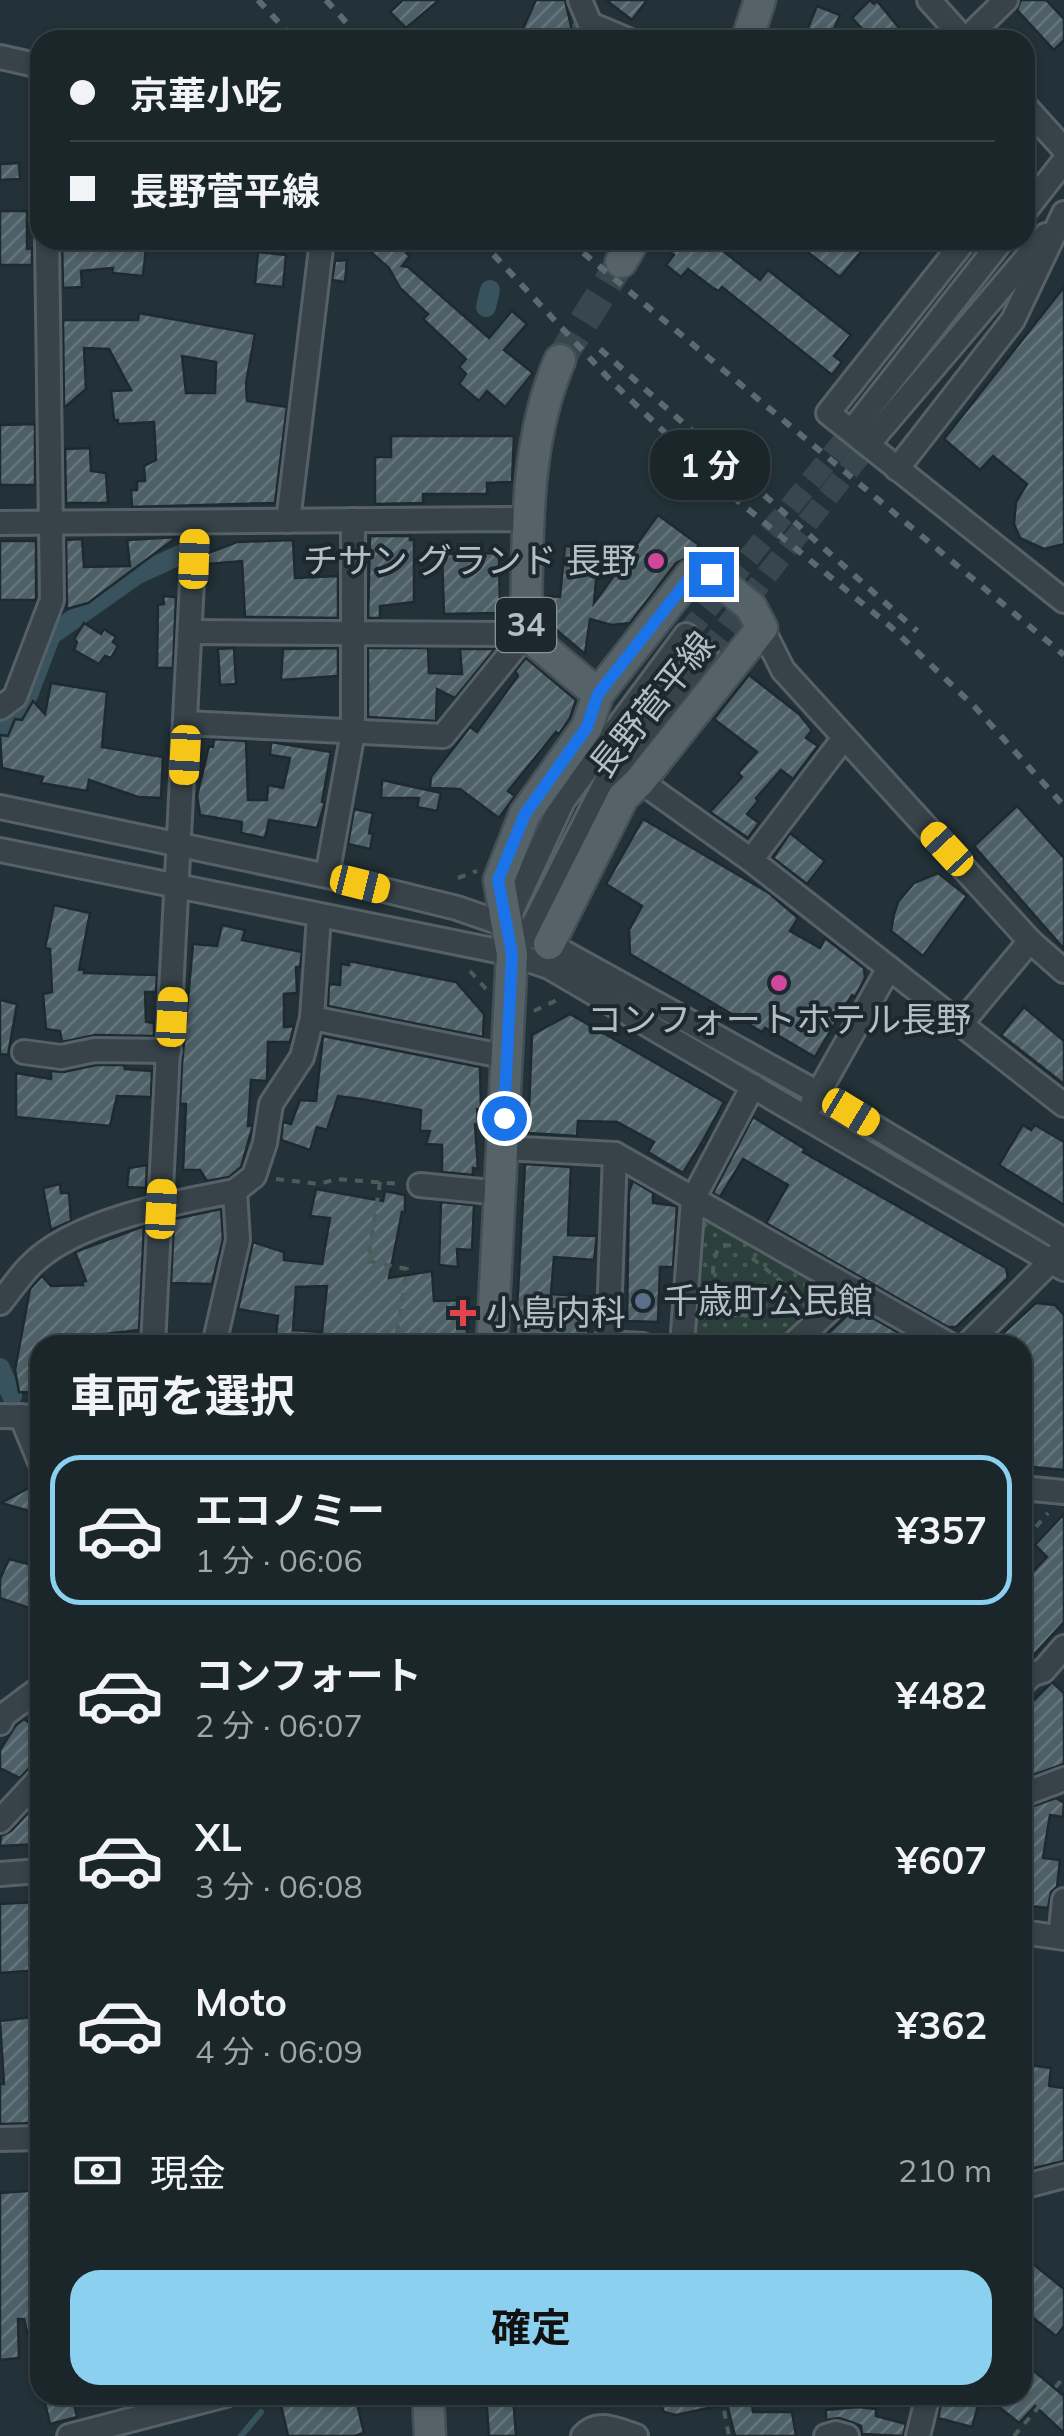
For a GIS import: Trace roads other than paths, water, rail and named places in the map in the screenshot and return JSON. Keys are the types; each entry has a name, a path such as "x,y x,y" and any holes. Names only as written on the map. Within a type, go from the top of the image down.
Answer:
{"main road":[{"path":"750,30 760,0"},
{"name":"34","path":"560,360 540,414 528,521 526,634 598,694"},
{"name":"長野菅平線","path":"711,574 751,606 762,628 624,797 524,939 498,880 525,814 587,727 598,694 692,575 711,574"},
{"path":"493,1335 507,1057 512,1000 524,939"},
{"path":"428,2405 430,2436"}],"street":[{"path":"580,0 590,24 604,30"},
{"path":"929,0 956,30"},
{"path":"975,30 1006,0"},
{"path":"0,57 30,64"},
{"path":"1035,117 1064,149"},
{"path":"1035,198 1064,161"},
{"path":"1035,245 1064,213"},
{"path":"898,469 1013,320 1064,213"},
{"path":"0,708 15,697 52,600 47,250"},
{"path":"288,522 321,250"},
{"path":"957,250 828,412 1064,602"},
{"path":"995,250 866,430 1030,250"},
{"path":"0,523 508,518 528,521"},
{"path":"328,876 352,732 353,520"},
{"path":"154,1335 195,523"},
{"path":"762,628 782,670 1030,941 1064,971"},
{"path":"190,632 526,634"},
{"path":"186,723 443,736 526,634"},
{"path":"686,635 563,801 524,880 524,939 549,967 805,1116 1061,1254"},
{"path":"524,939 606,782 706,653"},
{"path":"751,860 844,738"},
{"path":"640,781 751,860 1064,1106"},
{"path":"0,808 328,876 457,908 818,1093 1061,1254"},
{"path":"0,850 319,916 524,939"},
{"path":"216,1335 238,1240 244,1184 265,1143 271,1104 302,1057 312,1018 319,916"},
{"path":"960,1025 1030,941"},
{"path":"805,1116 889,968"},
{"path":"312,1018 507,1057"},
{"path":"24,1052 60,1057 95,1050 170,1051"},
{"path":"683,1335 694,1199 753,1086"},
{"path":"503,1148 614,1154 932,1335"},
{"path":"608,1335 614,1154"},
{"path":"0,1303 31,1264 98,1224 244,1184"},
{"path":"420,1185 500,1193"},
{"path":"977,1335 1061,1254"},
{"path":"802,1335 852,1289"},
{"path":"20,1416 30,1439"},
{"path":"1032,1492 1057,1501"},
{"path":"1032,1675 1043,1670 1064,1648"},
{"path":"0,1723 4,1715 30,1696"},
{"path":"1032,1792 1061,1782"},
{"path":"0,1821 30,1789"},
{"path":"0,1874 30,1872"},
{"path":"1032,1933 1062,1937 1064,1900"},
{"path":"0,2139 30,2138"},
{"path":"1032,2184 1064,2176"},
{"path":"69,2436 153,2425 202,2405"},
{"path":"918,2436 926,2405"},
{"path":"583,2436 589,2429 602,2426 636,2436"},
{"path":"826,2436 846,2436"}],"waterway":[{"path":"486,307 490,290"},
{"path":"0,728 28,695 51,635 136,575 186,552"},
{"path":"0,1368 12,1396"},
{"path":"241,2436 261,2412"}],"tunnel":[{"path":"560,360 621,262"},
{"path":"686,635 858,423"},
{"path":"706,653 875,436"}],"railway":[{"path":"258,0 286,30"},
{"path":"326,0 353,30"},
{"path":"489,250 612,382 726,491 891,627 974,706 1064,806"},
{"path":"580,250 1064,655"},
{"path":"600,349 917,631"}],"place":[{"name":"チサン グランド 長野","path":"656,561"},
{"name":"コンフォートホテル長野","path":"779,983"},
{"name":"千歳町公民館","path":"643,1301"},
{"name":"小島内科","path":"463,1313"}]}
